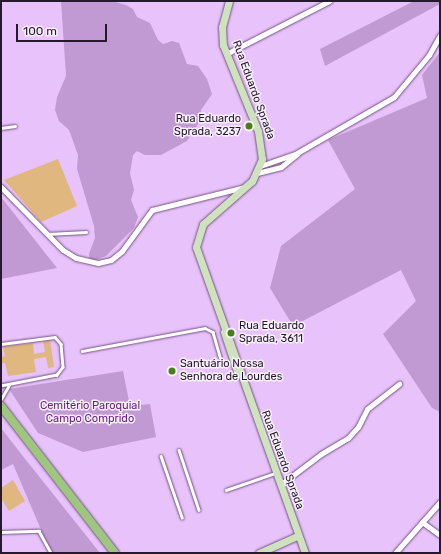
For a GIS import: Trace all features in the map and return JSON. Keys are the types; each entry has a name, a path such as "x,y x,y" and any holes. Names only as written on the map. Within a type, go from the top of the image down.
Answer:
{"main road":[{"name":"Rua Eduardo Sprada","path":"229,1 222,27 226,54 260,138 263,152 257,173 247,186 208,219 197,239 199,259 223,326 238,360 240,375 305,553"},
{"path":"1,406 115,553"},
{"path":"259,553 298,536"}],"street":[{"path":"226,54 329,1"},
{"path":"260,166 297,153 394,97 429,55 440,35"},
{"path":"257,173 281,167 297,153"},
{"path":"1,187 46,234 76,258 91,263 104,262 122,251 152,210 247,186"},
{"path":"280,486 321,454 348,438 370,405 399,384"},
{"path":"395,553 440,502"},
{"path":"422,522 440,535"}],"lane":[{"path":"1,128 15,126"},
{"path":"46,234 86,232"},
{"path":"82,350 205,328 213,332 220,357"},
{"path":"1,344 50,336 55,337 61,344 61,372 1,386"},
{"path":"1,399 9,385"},
{"path":"179,450 199,510"},
{"path":"161,456 182,517"},
{"path":"226,490 275,473"},
{"path":"1,532 39,531 51,553"}],"green space":[{"path":"61,1 112,1 126,5 133,9 137,17 150,23 158,40 163,44 172,41 179,43 187,64 198,66 207,79 212,94 201,110 200,121 187,141 161,155 145,155 137,151 133,155 130,173 134,190 131,200 138,217 134,228 106,256 94,261 90,261 89,254 95,238 94,226 77,169 78,155 69,130 59,121 55,110 57,97 66,76"},
{"path":"414,1 440,1 440,4 325,66 320,49"},
{"path":"440,52 440,412 432,408 383,334 416,301 401,270 293,326 270,288 281,246 355,189 328,140 427,98 422,75"},
{"path":"1,197 57,268 1,279"},
{"name":"Cemitério Paroquial Campo Comprido","path":"123,371 130,406 150,404 156,437 83,452 38,433 9,389"},
{"path":"1,428 100,553 51,553 13,464 1,470"}],"building":[{"path":"58,159 77,206 41,222 4,180"},
{"path":"50,340 54,367 48,368 46,357 34,359 36,372 8,376 5,363 1,363 1,357 5,356 3,347 33,343 34,354 45,352 43,341"},
{"path":"13,480 25,501 9,511 1,498 1,488"}],"place":[{"name":"Rua Eduardo Sprada, 3237","path":"249,126"},
{"name":"Rua Eduardo Sprada, 3611","path":"231,333"},
{"name":"Santuário Nossa Senhora de Lourdes","path":"172,371"}]}
